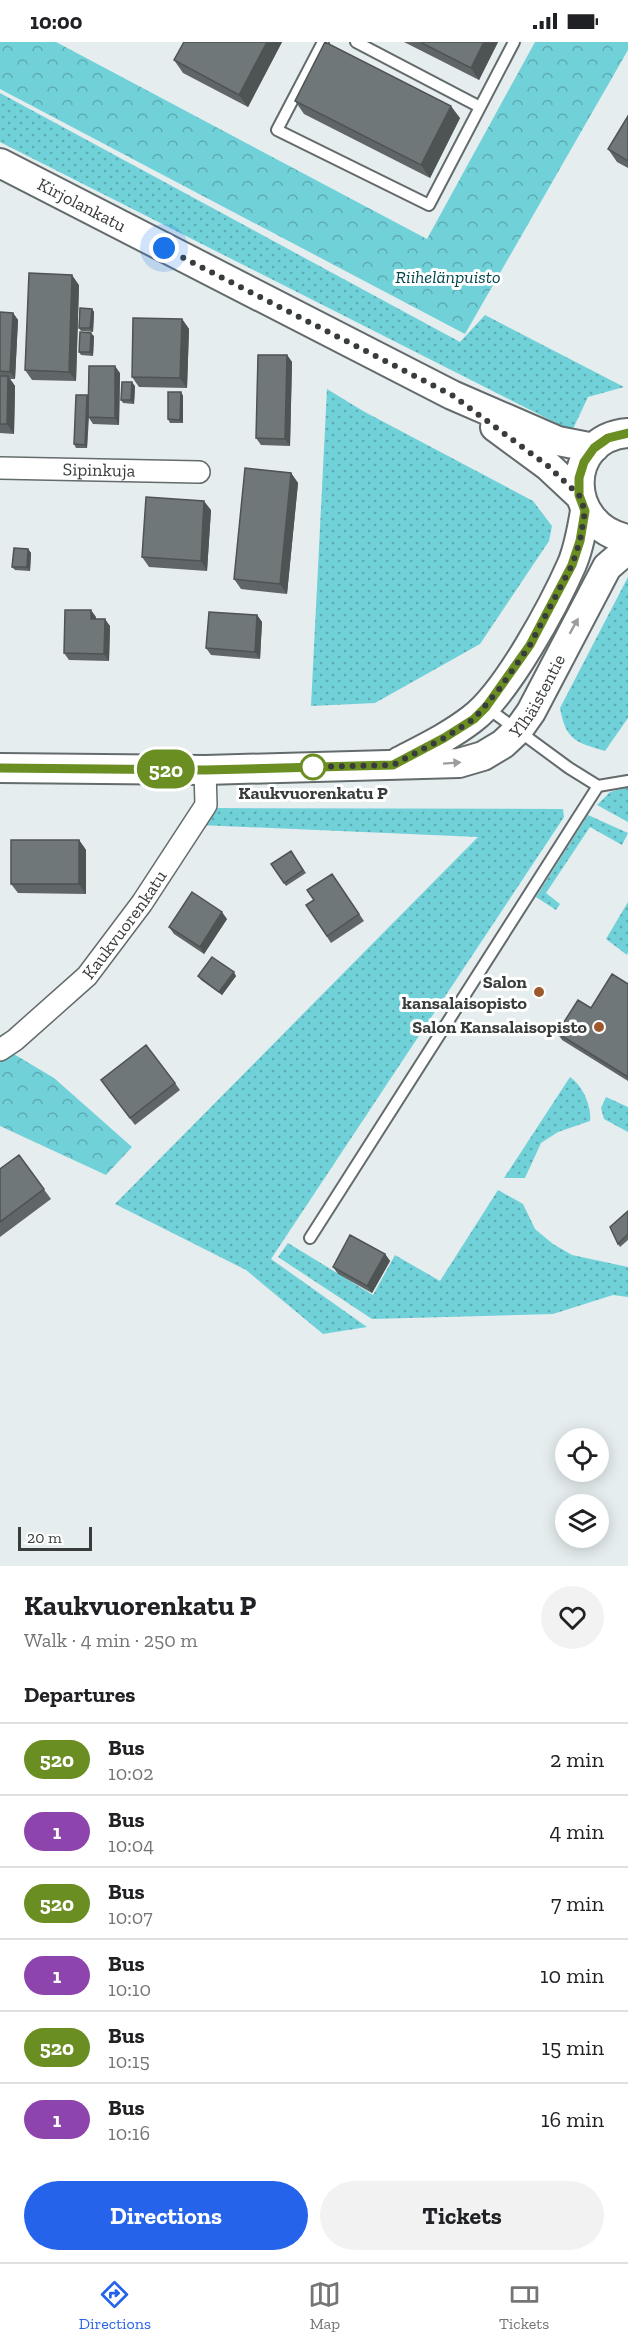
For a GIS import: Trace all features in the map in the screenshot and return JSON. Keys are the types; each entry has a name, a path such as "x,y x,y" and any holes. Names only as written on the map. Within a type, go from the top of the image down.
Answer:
{"street":[{"name":"Kirjolankatu","path":"0,163 452,395 558,441 594,448"},
{"name":"Kirjolankatu","path":"452,395 548,466 582,503 595,524 609,534 628,539"},
{"path":"594,448 608,438 628,433"},
{"name":"Ylhäistentie","path":"393,765 474,719 486,707 530,645 572,565 580,541 582,470 594,448"},
{"name":"Sipinkuja","path":"0,468 199,472"},
{"name":"Ylhäistentie","path":"0,768 205,770 459,763 483,756 503,744 519,729 531,712 607,567 628,549"},
{"name":"Kaukvuorenkatu","path":"0,1050 15,1040 87,976 142,903 206,805 205,770"}],"lane":[{"path":"323,42 277,130 429,205 514,42"},
{"path":"356,42 480,106"},
{"path":"486,707 519,729 569,768 598,786 628,781"},
{"path":"310,1238 598,786"}],"green space":[{"name":"Riihelänpuisto","path":"0,42 56,42 427,239 535,42 628,42 628,50 465,334 0,89"},
{"path":"0,93 460,342 485,315 624,387 588,397 572,431 0,142"},
{"path":"327,389 363,411 533,501 552,526 549,541 480,644 375,703 311,706"},
{"path":"628,577 628,718 605,751 580,742 569,734 560,708"},
{"path":"628,787 628,822 597,805 610,792"},
{"path":"209,808 563,809 564,817 271,1259 367,1327 323,1334 246,1270 115,1204 478,837 200,825"},
{"path":"588,815 628,833 622,845 590,827 546,893 560,904 556,910 536,897"},
{"path":"628,902 628,952 627,955 606,939"},
{"path":"12,1053 54,1078 132,1147 106,1175 0,1126 0,1060"},
{"path":"570,1077 585,1096 590,1121 558,1132 541,1143 525,1178 504,1178"},
{"path":"606,1097 628,1107 628,1132 604,1119 601,1108"},
{"path":"498,1190 523,1204 535,1229 553,1244 572,1255 628,1267 628,1297 613,1295 553,1314 372,1319 278,1257 288,1243 373,1295 395,1255 440,1281"}],"building":[{"path":"184,42 267,42 239,95 174,60"},
{"path":"325,42 451,106 421,165 295,101"},
{"path":"420,42 484,42 471,68"},
{"path":"628,116 628,161 608,149"},
{"path":"29,273 72,275 69,372 25,370"},
{"path":"80,308 92,309 90,328 79,328"},
{"path":"0,312 13,313 10,372 0,371"},
{"path":"133,318 182,319 180,378 132,377"},
{"path":"80,332 91,333 90,352 79,352"},
{"path":"258,355 287,355 285,439 256,438"},
{"path":"89,366 115,366 115,418 88,417"},
{"path":"0,376 8,376 7,424 0,424"},
{"path":"122,382 132,382 131,400 121,400"},
{"path":"168,392 181,392 180,420 168,419"},
{"path":"76,395 87,395 85,445 74,444"},
{"path":"245,468 291,473 280,584 234,579"},
{"path":"146,497 204,501 201,561 142,557"},
{"path":"14,548 28,549 27,567 12,567"},
{"path":"65,610 91,610 91,619 105,619 104,654 64,653"},
{"path":"209,612 257,615 255,652 206,648"},
{"path":"11,840 79,840 79,884 11,884"},
{"path":"291,851 303,870 284,883 271,864"},
{"path":"332,874 359,914 327,936 306,905 314,900 307,890"},
{"path":"192,892 222,912 200,947 169,927"},
{"path":"212,957 234,972 219,992 198,976"},
{"name":"Salon Kansalaisopisto","path":"612,974 628,984 628,1077 557,1033 578,1000 591,1008"},
{"path":"146,1045 175,1083 130,1118 101,1080"},
{"path":"19,1155 44,1189 0,1222 0,1169"},
{"path":"628,1211 628,1234 618,1244 610,1227"},
{"path":"350,1235 385,1254 367,1286 333,1267"}],"bus line":[{"name":"520","path":"0,768 205,770 393,765 444,738 474,719 486,707 530,645 572,565 580,541 585,511 579,495 579,478 584,462 594,448 608,438 628,433"}],"place":[{"name":"Kaukvuorenkatu P","path":"313,767"},
{"name":"Salon kansalaisopisto","path":"539,992"},
{"name":"Salon Kansalaisopisto","path":"599,1027"}],"route":[{"path":"164,248 452,395 548,466 579,495 585,511 580,541 572,565 530,645 486,707 474,719 393,765 313,767"}]}
